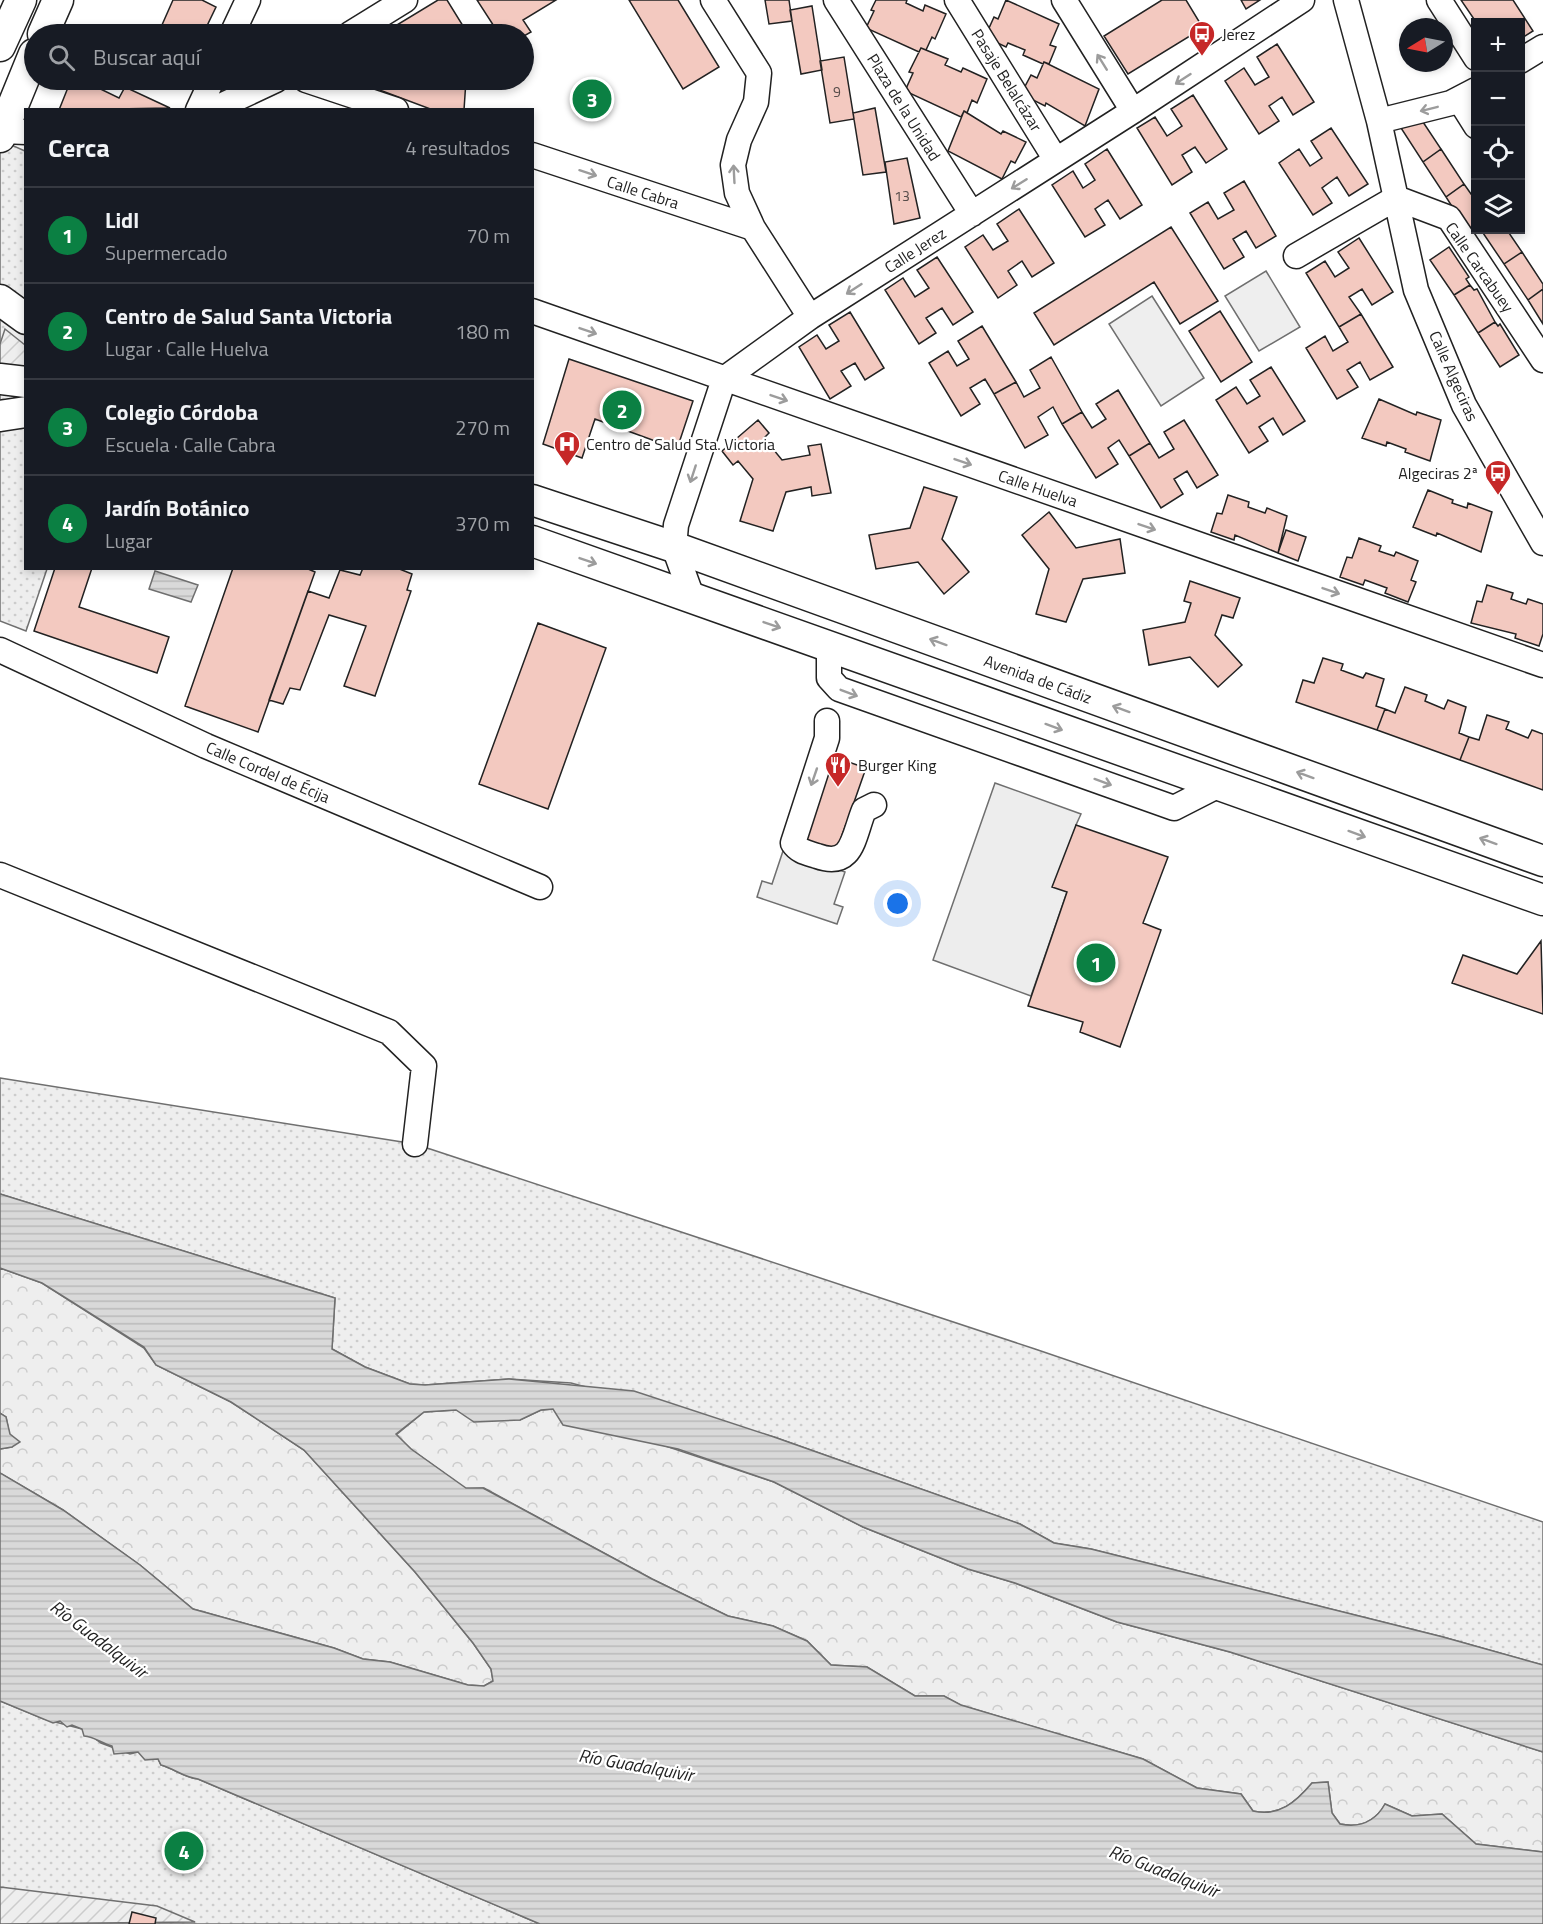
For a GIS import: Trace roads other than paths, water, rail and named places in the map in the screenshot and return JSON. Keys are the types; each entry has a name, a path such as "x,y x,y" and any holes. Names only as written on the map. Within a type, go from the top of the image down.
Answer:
{"main road":[{"path":"0,46 21,0"},
{"path":"47,24 58,0"},
{"path":"9,134 24,86"},
{"path":"0,300 24,318"},
{"path":"0,379 24,382"},
{"path":"0,416 24,412"},
{"name":"Avenida de Cádiz","path":"534,501 674,547 1543,861"},
{"path":"534,542 1543,900"}],"street":[{"path":"237,24 248,0"},
{"path":"366,24 405,0"},
{"path":"713,0 759,73 756,102 739,140 733,165 737,193 753,228 810,317"},
{"name":"Plaza de la Unidad","path":"836,0 972,213"},
{"name":"Pasaje Belalcázar","path":"957,0 1056,160"},
{"path":"1064,0 1133,111"},
{"name":"Calle Jerez","path":"724,379 810,317 1302,0"},
{"name":"Calle Algeciras","path":"1346,0 1379,121 1416,290 1464,405 1543,543"},
{"path":"1439,0 1471,50"},
{"path":"1525,58 1543,46"},
{"path":"199,108 207,90"},
{"path":"216,108 255,90"},
{"path":"336,90 390,108"},
{"path":"1379,121 1467,94"},
{"name":"Calle Cabra","path":"534,156 753,228"},
{"path":"1296,256 1396,198"},
{"name":"Calle Carcabuey","path":"1396,198 1449,218 1543,360"},
{"name":"Calle Huelva","path":"534,312 1543,665"},
{"path":"692,597 674,547 676,525 724,379"},
{"path":"829,645 829,678 839,688 1174,808 1219,785"},
{"name":"Calle Cordel de Écija","path":"0,650 206,746 540,887"},
{"path":"1001,708 1019,734 1028,755"},
{"path":"827,721 827,738 793,843 798,850 829,861 838,861 845,856 864,810 874,805"},
{"path":"0,875 389,1032 424,1066 415,1144"}],"water":[{"path":"155,571 198,585 191,602 149,589"},
{"name":"Río Guadalquivir","path":"0,1194 335,1298 332,1349 365,1367 410,1384 509,1379 634,1391 774,1437 1020,1524 1054,1543 1091,1549 1443,1637 1543,1665 1543,1752 1230,1652 1117,1622 1015,1583 968,1569 863,1527 774,1482 678,1449 563,1425 553,1409 541,1410 520,1420 474,1422 456,1410 424,1412 396,1434 411,1449 466,1488 483,1488 652,1579 728,1616 773,1626 807,1641 831,1665 867,1667 915,1696 944,1696 961,1705 1143,1759 1197,1788 1241,1794 1253,1811 1279,1810 1293,1802 1312,1783 1328,1782 1332,1813 1340,1824 1354,1825 1366,1822 1377,1815 1385,1804 1412,1816 1442,1814 1476,1844 1543,1852 1543,1924 540,1924 198,1779 183,1775 161,1765 158,1759 145,1760 138,1752 114,1754 112,1746 84,1736 82,1729 72,1725 67,1727 60,1721 53,1723 0,1701 0,1473 63,1510 140,1565 193,1609 334,1648 363,1659 390,1662 468,1685 484,1686 493,1681 491,1669 473,1643 415,1572 304,1450 231,1402 156,1365 144,1347 42,1283 0,1268"},
{"path":"0,1413 6,1417 10,1434 20,1442 12,1447 0,1449"}],"place":[{"name":"Jerez","path":"1202,57"},
{"name":"Colegio Córdoba","path":"592,99"},
{"name":"Centro de Salud Santa Victoria","path":"622,410"},
{"name":"Centro de Salud Sta. Victoria","path":"567,467"},
{"name":"Algeciras 2ª","path":"1498,496"},
{"name":"Burger King","path":"838,788"},
{"name":"Lidl","path":"1096,963"},
{"name":"Jardín Botánico","path":"184,1851"}]}
